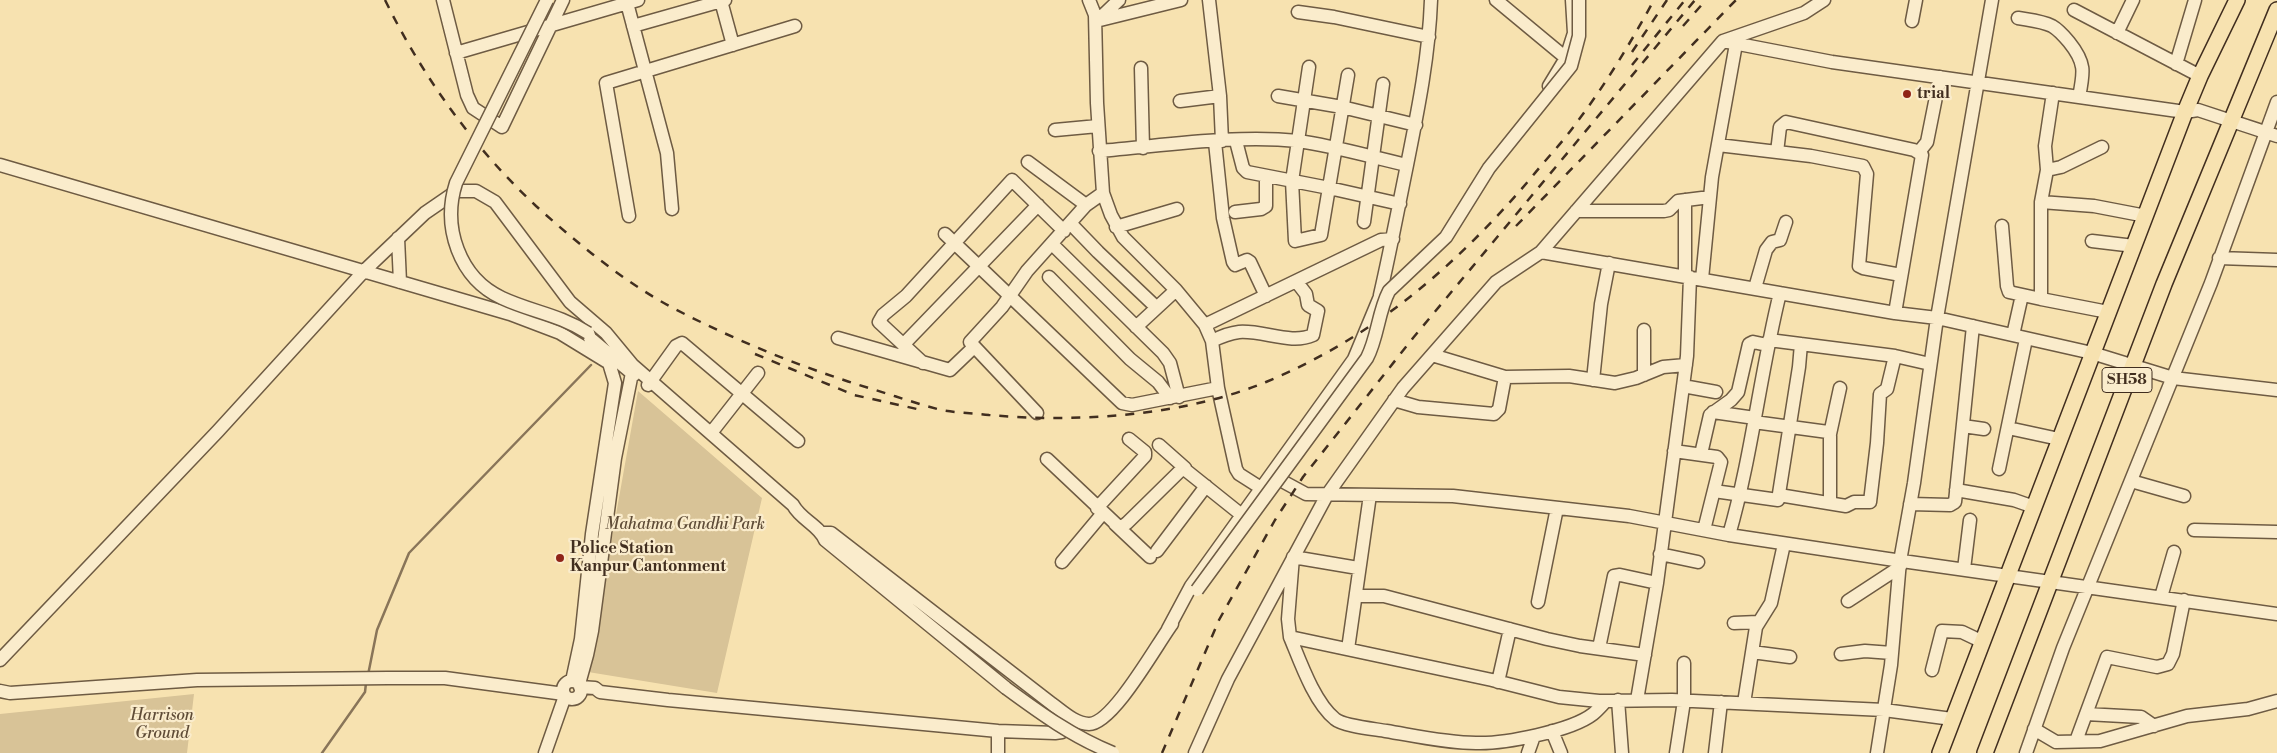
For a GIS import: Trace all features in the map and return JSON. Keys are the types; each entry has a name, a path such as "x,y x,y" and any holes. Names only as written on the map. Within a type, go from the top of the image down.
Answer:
{"main road":[{"name":"SH58","path":"1940,753 2185,112 2200,76 2237,0"},
{"name":"SH58","path":"1985,753 2132,366 2230,120 2277,10"}],"street":[{"path":"443,0 466,95 473,108 502,127 563,0"},
{"path":"545,753 558,719 588,655 593,584 615,383 609,355 594,334 588,333 553,314 504,299 491,292 471,273 463,261 452,231 452,206 456,183 547,0"},
{"path":"1089,0 1096,15 1099,152 1103,193 1116,227 1123,237 1176,290 1205,325 1212,341 1218,388 1236,469 1240,474 1261,488"},
{"path":"1096,22 1119,0"},
{"path":"1096,22 1180,0"},
{"path":"1209,0 1220,96 1220,203 1233,262 1235,265 1247,260 1250,262 1266,296"},
{"path":"1168,630 1191,586 1354,359 1379,299 1393,239 1416,125 1429,37 1431,0"},
{"path":"1496,0 1566,58"},
{"path":"1379,299 1394,278 1436,241 1452,220 1475,180 1508,134 1555,78 1566,58 1574,33 1572,0"},
{"path":"822,533 831,534 978,648 1076,720 1088,724 1097,722 1109,714 1130,687 1168,630 1367,358 1389,291 1446,237 1489,168 1561,81 1571,66 1579,36 1579,0"},
{"path":"1195,753 1228,679 1327,495 1394,400 1496,282 1542,252 1730,42 1804,13 1824,0"},
{"path":"1912,22 1916,0"},
{"path":"1877,753 1892,653 1900,564 1937,318 1992,0"},
{"path":"2117,33 2133,0"},
{"path":"2176,64 2195,0"},
{"path":"633,26 723,1 733,45"},
{"path":"456,53 632,2 633,26 667,153 672,209"},
{"path":"2074,10 2200,76"},
{"path":"1298,12 1429,37"},
{"path":"2018,18 2052,26 2075,49 2082,60 2084,72 2079,97"},
{"path":"629,216 606,83 795,26"},
{"path":"1730,42 1832,62 1940,78 2185,112 2198,110 2271,134"},
{"path":"1638,700 1657,583 1686,365 1692,277 1710,198 1730,42"},
{"path":"1309,67 1292,181 1295,241 1321,235 1348,75"},
{"path":"1141,68 1143,148"},
{"path":"1919,152 1927,142 1940,78"},
{"path":"1364,222 1366,196 1374,157 1383,84"},
{"path":"2040,299 2041,202 2047,170 2045,146 2053,93"},
{"path":"1180,100 1220,96"},
{"path":"1278,96 1342,107 1416,125"},
{"path":"2026,753 2088,587 2173,378 2219,258 2271,134 2277,102"},
{"path":"1777,152 1780,127 1786,122 1919,152"},
{"path":"1055,130 1098,126"},
{"path":"1099,152 1236,141 1299,141 1407,165"},
{"path":"1236,141 1245,171 1400,204"},
{"path":"1718,145 1811,156 1865,167 1867,174 1859,266 1901,276"},
{"path":"2047,170 2061,167 2102,147"},
{"path":"1895,313 1922,160 1919,152"},
{"path":"1028,162 1086,205"},
{"path":"0,165 510,314 560,333 609,355 634,370 789,511 797,513 822,533 825,540 832,546 1006,688 1053,723 1089,744 1112,753"},
{"path":"1235,212 1266,206 1266,177"},
{"path":"922,363 879,322 883,315 906,296 949,239 1012,180 1038,206 1068,227 1098,252 1156,307"},
{"path":"0,660 221,427 364,271 425,213 457,191 476,191 485,194 506,214 570,302 606,333 634,370 615,458 593,584"},
{"path":"1037,413 970,342 1009,298 1028,271 1086,205 1103,193"},
{"path":"1576,212 1664,212 1677,202 1710,198"},
{"path":"1685,200 1692,277"},
{"path":"2041,202 2094,206 2146,216"},
{"path":"903,345 1038,206"},
{"path":"1116,227 1177,209"},
{"path":"1755,288 1765,250 1772,242 1781,239 1786,222"},
{"path":"2002,226 2009,292 2108,312"},
{"path":"398,238 400,282"},
{"path":"949,239 1122,404 1132,405 1218,388"},
{"path":"1205,325 1382,240 1393,239"},
{"path":"2092,241 2134,246"},
{"path":"1052,244 1136,326 1170,363 1174,398"},
{"path":"1542,252 1895,313 1937,318 2092,353 2173,378 2277,390"},
{"path":"2219,258 2277,260"},
{"path":"1592,380 1602,298 1609,263"},
{"path":"1049,277 1130,358 1174,398"},
{"path":"1212,341 1238,332 1292,338 1307,338 1314,335 1318,310 1308,305 1306,294 1296,281"},
{"path":"1136,326 1176,290"},
{"path":"1729,535 1741,494 1768,342 1780,293"},
{"path":"2013,335 2022,295"},
{"path":"1910,504 1953,505 1973,326"},
{"path":"1644,330 1644,375"},
{"path":"838,338 950,370 974,346"},
{"path":"1999,469 2026,339"},
{"path":"1700,454 1708,420 1713,412 1731,400 1738,392 1749,344 1753,342 1801,344 1896,356 1930,364"},
{"path":"649,383 676,346 682,343 798,441"},
{"path":"1714,491 1778,500 1801,344"},
{"path":"1432,355 1505,376 1569,376 1615,384 1663,367 1686,365"},
{"path":"1779,495 1846,506 1854,502 1870,502 1880,394 1888,389 1896,356"},
{"path":"711,433 758,373"},
{"path":"1394,400 1418,408 1494,414 1499,409 1505,376"},
{"path":"649,383 711,433 793,505 797,513"},
{"path":"1683,386 1716,392"},
{"path":"1830,503 1830,434 1840,388"},
{"path":"1713,412 1827,431 1830,434"},
{"path":"1963,426 1984,429"},
{"path":"2008,428 2059,439"},
{"path":"1062,562 1100,510 1145,456 1145,452 1129,438"},
{"path":"1159,446 1243,516"},
{"path":"1674,451 1700,454 1720,460 1704,530"},
{"path":"1047,459 1115,524 1154,554 1206,486"},
{"path":"1115,524 1123,526 1180,470 1185,468"},
{"path":"1271,475 1306,494 1453,496 1557,508 1664,522 1900,564 1964,569 2277,614"},
{"path":"2131,481 2184,496"},
{"path":"1956,490 2014,500 2034,507"},
{"path":"1348,649 1358,568 1370,495"},
{"path":"1538,602 1557,508"},
{"path":"1964,569 1970,520"},
{"path":"2194,530 2277,532"},
{"path":"1744,704 1758,622 1771,603 1784,544"},
{"path":"2162,597 2174,552"},
{"path":"1660,554 1698,562"},
{"path":"1293,558 1358,568"},
{"path":"1293,558 1288,620 1290,636 1319,699 1337,721 1376,729 1477,743 1534,736 1552,731 1592,715 1612,701"},
{"path":"1848,601 1900,564"},
{"path":"1599,648 1614,576 1620,575 1657,583"},
{"path":"1356,596 1384,596 1510,629 1599,648 1645,655"},
{"path":"2076,741 2108,656 2157,667 2168,664 2173,654 2184,600"},
{"path":"1734,623 1758,622"},
{"path":"1498,682 1510,629"},
{"path":"1932,670 1942,631 1962,632 1983,642"},
{"path":"1290,636 1559,697 1612,701 1721,702 1884,710 1952,719"},
{"path":"1752,652 1790,657"},
{"path":"1841,654 1865,652 1892,653"},
{"path":"1676,753 1684,701 1684,663"},
{"path":"4,695 197,680 445,678 530,688 538,685 572,690 595,688 600,692 668,700 998,731 1062,732 1076,720"},
{"path":"1612,701 1622,753"},
{"path":"2056,742 2100,741 2187,716 2248,709 2277,701"},
{"path":"1715,753 1721,702"},
{"path":"2086,714 2141,717 2154,726"},
{"path":"2034,730 2056,742 2064,753"},
{"path":"998,731 998,753"},
{"path":"1552,731 1561,753"},
{"path":"1528,753 1534,736"}],"green space":[{"name":"Mahatma Gandhi Park","path":"638,391 762,498 717,693 588,672"},
{"name":"Harrison Ground","path":"194,694 187,753 0,753 0,714"}],"waterway":[{"path":"368,675 377,630 409,553 591,365"},
{"path":"322,753 365,692 366,683"}],"railway":[{"path":"385,0 400,29 433,83 451,110 491,160 536,206 568,234 601,261 653,297 720,331 795,363 924,405 941,410 959,412 1058,418 1130,414 1200,403 1234,394 1305,364 1342,344 1378,321 1411,296 1473,241 1531,178 1588,108 1654,0"},
{"path":"1632,52 1667,0"},
{"path":"1632,65 1685,0"},
{"path":"1162,753 1219,620 1275,520 1303,477 1413,338 1695,0"},
{"path":"1683,26 1706,0"},
{"path":"1516,226 1736,0"},
{"path":"755,354 854,395 917,409"}],"place":[{"name":"trial","path":"1907,94"},
{"name":"Police Station Kanpur Cantonment","path":"560,558"}]}
